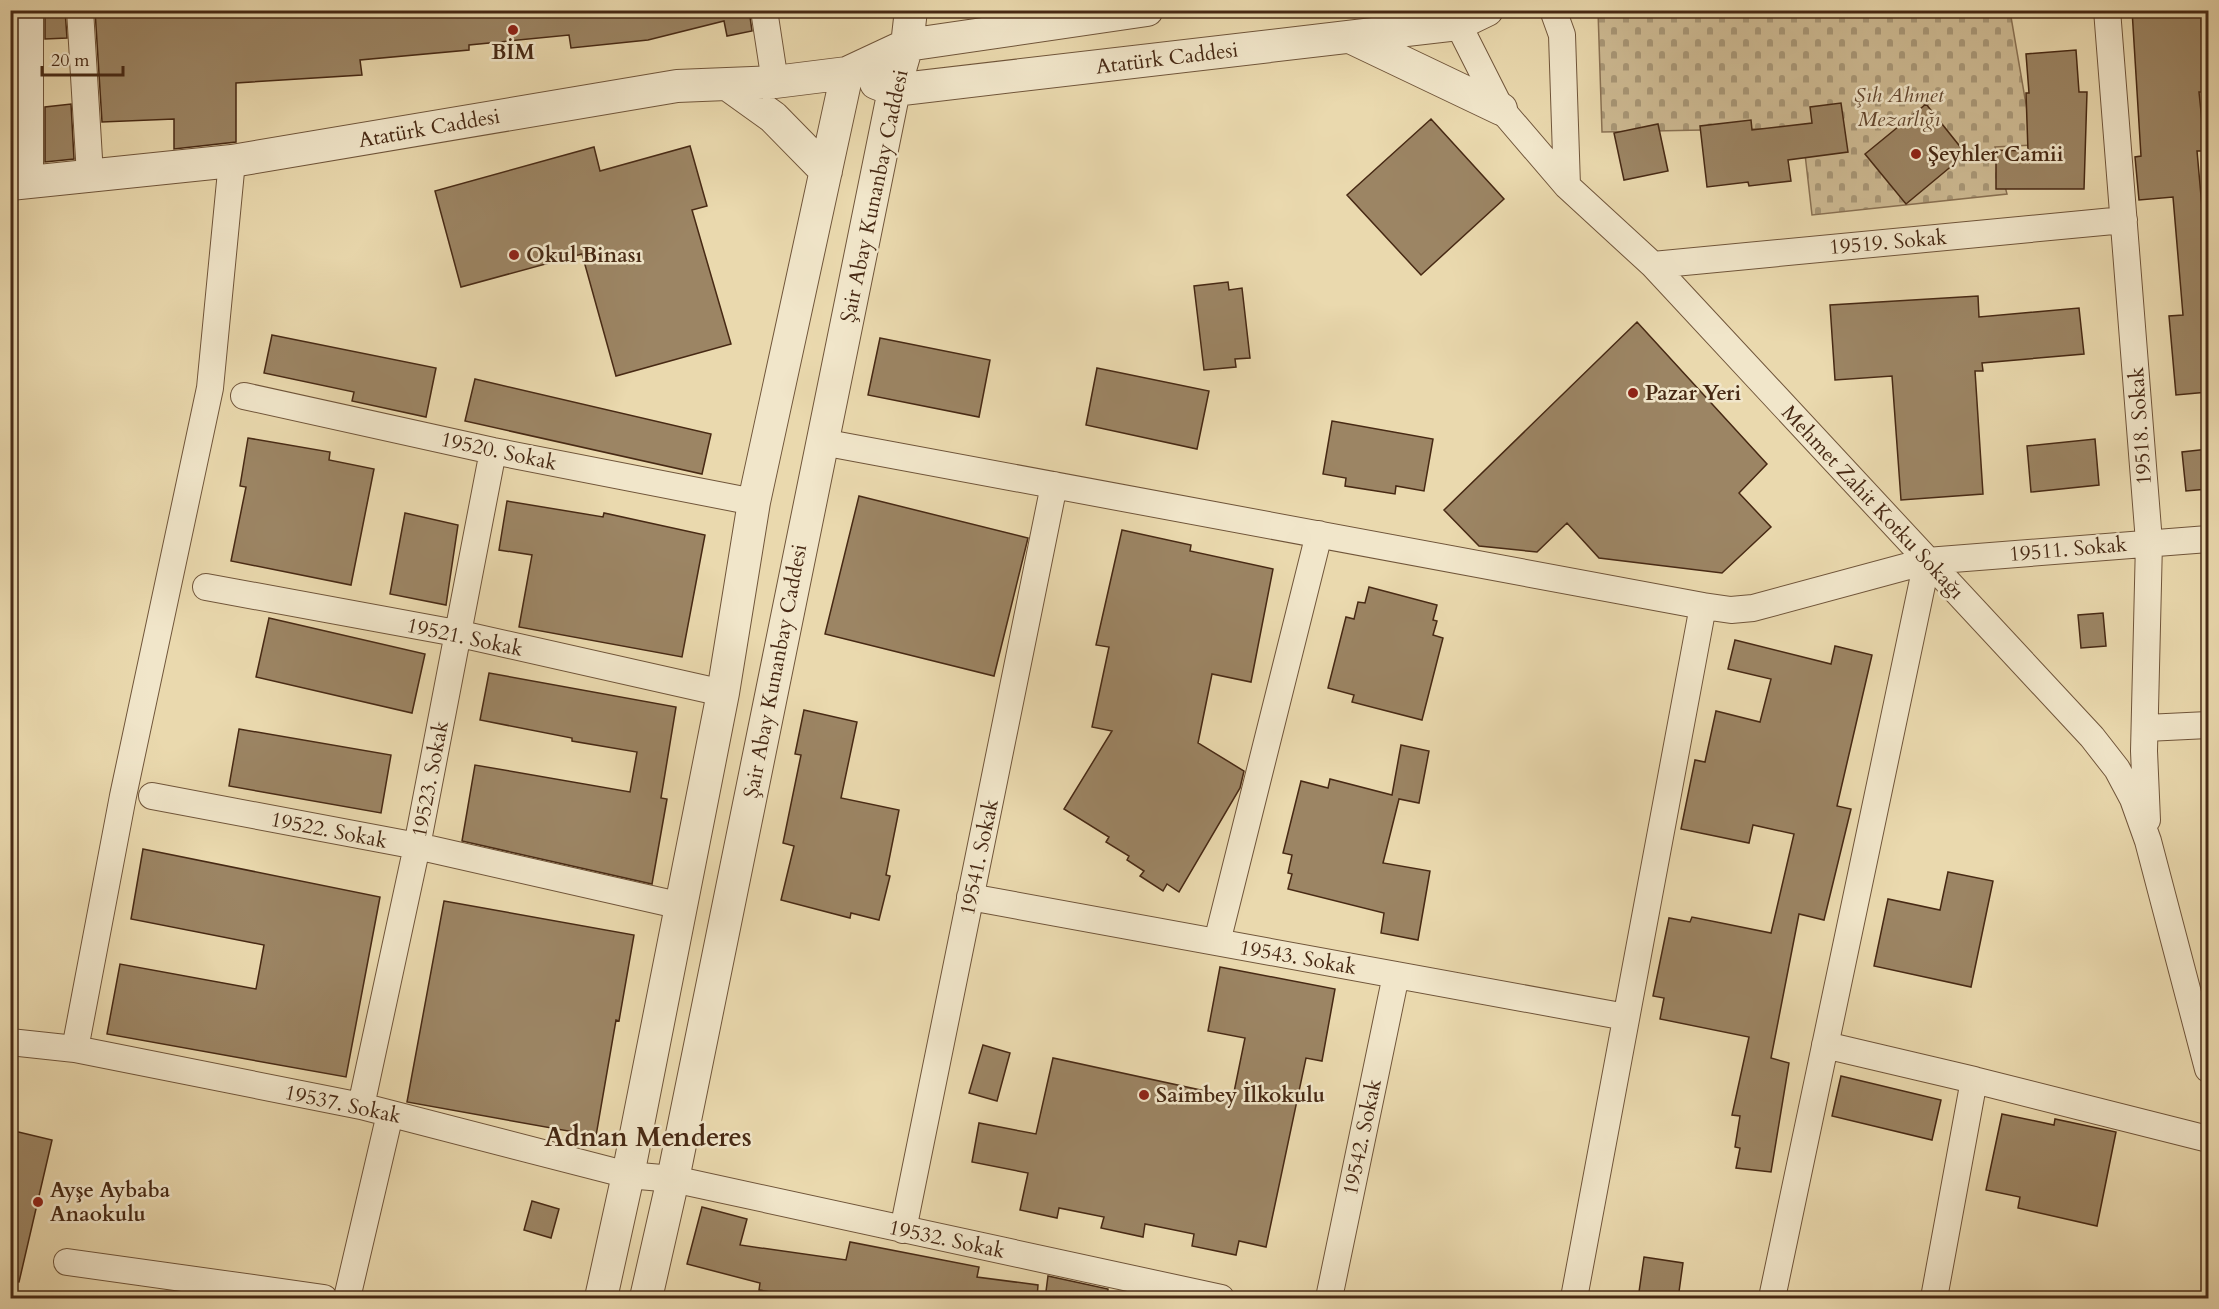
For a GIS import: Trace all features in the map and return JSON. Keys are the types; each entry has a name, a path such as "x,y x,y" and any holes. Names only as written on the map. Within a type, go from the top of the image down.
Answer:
{"street":[{"path":"20,183 30,10"},
{"path":"80,10 90,175"},
{"path":"764,10 775,82"},
{"name":"Şair Abay Kunanbay Caddesi","path":"646,1299 673,1179 894,90 907,45 911,10"},
{"name":"Atatürk Caddesi","path":"20,183 232,161 677,86 775,82 847,73 907,45 1147,10"},
{"name":"Atatürk Caddesi","path":"847,73 894,90 1349,37 1487,10"},
{"path":"1553,10 1562,34 1567,186"},
{"name":"19518. Sokak","path":"2107,10 2149,542 2145,740 2148,842"},
{"name":"Mehmet Zahit Kotku Sokağı","path":"1454,17 1501,109 1567,186 1653,265 2118,769 2133,799 2148,842"},
{"path":"1349,37 1501,109"},
{"path":"601,1299 628,1175 723,693 754,502 847,73"},
{"path":"727,84 773,117 826,171"},
{"path":"75,1049 123,796 210,388 232,161"},
{"name":"19519. Sokak","path":"1653,265 2124,220"},
{"name":"19520. Sokak","path":"244,396 493,451 754,502"},
{"name":"19511. Sokak","path":"822,442 1731,610 1753,608 1927,561 2208,539"},
{"name":"19523. Sokak","path":"361,1106 417,846 456,633 493,451"},
{"name":"19541. Sokak","path":"903,1230 1054,485"},
{"path":"1217,942 1319,534"},
{"path":"1772,1299 1927,561"},
{"name":"19521. Sokak","path":"206,587 456,633 723,693"},
{"path":"1574,1299 1703,606"},
{"path":"2118,769 2145,740 2208,725"},
{"name":"19522. Sokak","path":"152,796 417,846 682,906"},
{"path":"2148,842 2208,1070"},
{"name":"19543. Sokak","path":"970,897 1626,1017"},
{"name":"19542. Sokak","path":"1329,1299 1396,975"},
{"name":"19537. Sokak","path":"10,1042 75,1049 361,1106 628,1175 673,1179"},
{"path":"1826,1045 2208,1139"},
{"path":"1934,1299 1974,1080"},
{"path":"347,1299 390,1113"},
{"name":"19532. Sokak","path":"673,1179 1207,1297"},
{"path":"67,1262 324,1299"}],"green space":[{"name":"Şıh Ahmet Mezarlığı","path":"1598,11 2010,11 2033,145 1995,147 2007,194 1812,215 1802,128 1602,132"}],"building":[{"path":"45,10 65,10 67,38 45,39"},
{"path":"95,10 749,10 752,31 727,36 724,21 648,40 571,48 569,35 469,45 469,50 360,60 362,75 236,83 236,142 174,149 174,119 102,122"},
{"path":"2132,10 2201,10 2203,92 2199,92 2205,151 2197,151 2202,207 2208,207 2208,392 2176,395 2169,316 2183,315 2173,197 2139,200 2135,157 2141,156"},
{"path":"2076,50 2079,92 2087,92 2084,189 1996,189 1996,150 2028,151 2026,93 2029,93 2026,54"},
{"path":"1841,103 1848,152 1788,160 1791,181 1749,186 1748,182 1707,187 1700,126 1751,120 1752,130 1812,123 1810,107"},
{"path":"71,104 74,159 45,162 45,107"},
{"name":"Şeyhler Camii","path":"1926,104 1966,154 1906,204 1865,154"},
{"path":"1431,119 1504,199 1421,275 1347,195"},
{"path":"1658,124 1668,171 1624,180 1614,133"},
{"name":"Okul Binası","path":"690,146 707,206 692,210 731,344 616,376 582,254 461,287 435,191 594,147 600,171"},
{"path":"1228,282 1229,290 1242,288 1250,358 1235,359 1236,367 1204,370 1194,286"},
{"path":"1978,296 1979,317 2079,308 2084,354 1982,363 1983,371 1975,371 1983,494 1901,500 1892,376 1835,380 1830,305"},
{"name":"Pazar Yeri","path":"1637,322 1767,464 1739,493 1771,527 1722,573 1599,558 1567,523 1537,552 1479,546 1444,510"},
{"path":"272,335 436,368 426,417 352,401 354,392 264,373"},
{"path":"880,338 990,360 979,417 868,395"},
{"path":"1097,368 1209,391 1197,449 1086,425"},
{"path":"475,379 711,434 702,474 465,421"},
{"path":"1332,421 1433,439 1424,491 1396,486 1395,494 1345,486 1346,478 1323,474"},
{"path":"248,438 330,452 329,460 374,469 351,585 231,561 246,487 240,486"},
{"path":"2095,439 2099,485 2031,492 2027,446"},
{"path":"2208,449 2208,489 2186,491 2182,452"},
{"path":"859,496 1028,538 994,676 825,634"},
{"path":"507,501 603,517 604,513 705,535 682,657 519,627 532,555 499,550"},
{"path":"405,513 458,525 446,605 390,594"},
{"path":"1122,530 1191,545 1190,551 1273,569 1251,682 1212,674 1198,743 1244,771 1240,788 1179,892 1167,884 1163,891 1140,876 1144,871 1127,860 1129,856 1106,842 1109,837 1064,809 1112,731 1092,727 1109,647 1096,645"},
{"path":"1369,587 1437,605 1433,620 1437,621 1433,635 1443,638 1422,720 1352,702 1354,695 1328,688 1346,617 1354,619 1358,602 1365,603"},
{"path":"2103,613 2106,646 2081,648 2078,615"},
{"path":"269,618 425,654 412,713 256,677"},
{"path":"1735,640 1831,664 1835,646 1872,655 1837,806 1851,809 1824,920 1799,914 1771,1058 1789,1063 1771,1172 1736,1168 1740,1148 1735,1147 1740,1116 1732,1115 1749,1037 1660,1019 1664,998 1653,996 1669,918 1690,922 1692,917 1771,933 1794,834 1753,825 1749,843 1681,829 1695,760 1705,762 1716,711 1760,722 1771,679 1728,669"},
{"path":"489,673 676,707 661,798 667,799 652,884 462,841 475,765 630,792 637,752 572,741 572,738 480,720"},
{"path":"804,710 857,722 841,798 899,810 886,875 890,876 879,920 851,913 850,918 781,900 794,846 783,843 801,755 795,754"},
{"path":"239,729 391,755 381,813 229,786"},
{"path":"1401,745 1429,751 1419,803 1399,799 1383,863 1430,871 1418,940 1381,933 1384,913 1288,889 1292,874 1288,873 1292,855 1283,853 1301,781 1328,788 1330,779 1392,795"},
{"path":"143,849 380,897 346,1077 107,1034 120,964 256,989 264,945 131,919"},
{"path":"1948,872 1993,881 1971,987 1874,966 1888,899 1940,910"},
{"path":"444,901 634,935 619,1021 616,1020 596,1136 407,1102"},
{"path":"1220,967 1335,989 1322,1061 1306,1058 1266,1247 1239,1241 1236,1255 1192,1246 1194,1234 1145,1224 1143,1237 1101,1228 1104,1217 1059,1208 1057,1218 1020,1210 1028,1173 972,1162 979,1123 1036,1134 1053,1058 1233,1097 1245,1038 1208,1031"},
{"path":"983,1045 1010,1053 997,1101 969,1093"},
{"path":"1841,1076 1941,1100 1932,1140 1832,1116"},
{"path":"2002,1114 2054,1125 2055,1119 2116,1132 2097,1226 2018,1208 2020,1197 1986,1190"},
{"name":"Ayşe Aybaba Anaokulu","path":"10,1130 52,1140 19,1282 10,1281"},
{"path":"532,1201 559,1209 551,1238 524,1230"},
{"path":"702,1207 747,1219 740,1245 846,1260 850,1242 979,1267 977,1277 1038,1285 1037,1299 816,1299 759,1290 760,1283 687,1264"},
{"path":"1644,1257 1683,1263 1678,1299 1638,1299"},
{"path":"1048,1276 1108,1289 1107,1299 1045,1299"}],"place":[{"name":"BİM","path":"513,30"},
{"name":"Şeyhler Camii","path":"1916,154"},
{"name":"Okul Binası","path":"514,255"},
{"name":"Pazar Yeri","path":"1633,393"},
{"name":"Saimbey İlkokulu","path":"1144,1095"},
{"name":"Ayşe Aybaba Anaokulu","path":"38,1202"}],"district":[{"name":"Adnan Menderes","path":"648,1137"}]}
